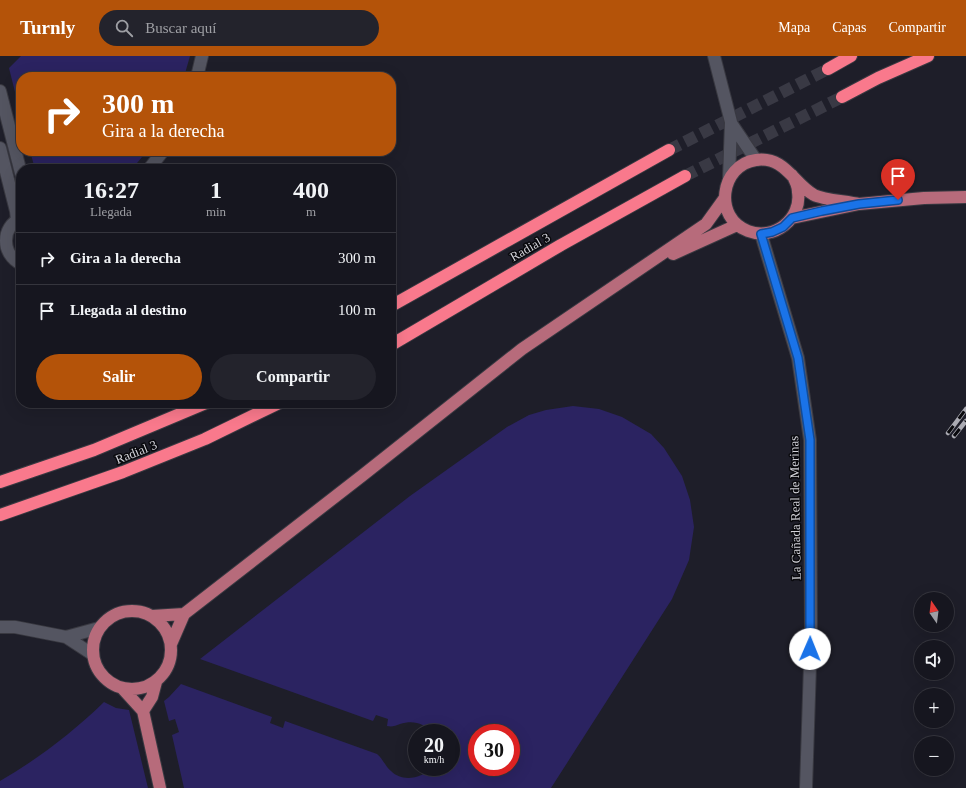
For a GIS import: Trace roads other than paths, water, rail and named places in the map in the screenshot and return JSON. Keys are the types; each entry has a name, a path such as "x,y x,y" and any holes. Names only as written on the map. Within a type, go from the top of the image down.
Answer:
{"highway":[{"path":"828,69 851,56"},
{"path":"842,97 878,78 928,56"},
{"path":"878,78 936,56"},
{"name":"Radial 3","path":"396,303 669,150"},
{"name":"Radial 3","path":"396,342 561,245 686,176"},
{"name":"Radial 3","path":"0,482 94,450 194,408"},
{"name":"Radial 3","path":"0,515 123,472 205,439 269,408"}],"main road":[{"path":"792,175 796,183 798,201 792,218 783,227 772,232 761,234 748,231 737,225 730,217 726,209 724,199 729,179 736,170 745,164 756,160 776,162 792,175 804,189 816,196 859,204"},
{"path":"792,218 859,204 924,198 966,197"},
{"path":"171,644 184,614 522,349 706,224 724,199"},
{"path":"626,279 673,254 737,225"},
{"path":"126,611 140,611 152,616 165,628 171,644 172,654 169,665 164,674 156,682 135,690 123,689 112,684 103,677 98,670 92,654 93,641 99,628 106,620 116,614 126,611"},
{"path":"152,616 184,614"},
{"path":"143,711 152,697 156,682"},
{"path":"123,689 143,711 160,788"}],"street":[{"path":"198,72 202,56"},
{"path":"714,56 731,122 729,179"},
{"path":"0,90 16,153"},
{"path":"731,122 756,160"},
{"path":"0,148 16,211"},
{"path":"153,164 159,156"},
{"path":"16,222 7,232 3,248 16,260"},
{"name":"La Cañada Real de Merinas","path":"761,234 798,358 810,440 811,634 806,788"},
{"path":"0,626 15,627 66,637 92,654"},
{"path":"66,637 99,628"}],"tunnel":[{"path":"669,150 828,69"},
{"path":"685,176 842,97"}],"railway":[{"path":"948,433 966,409"},
{"path":"954,436 966,421"}]}
